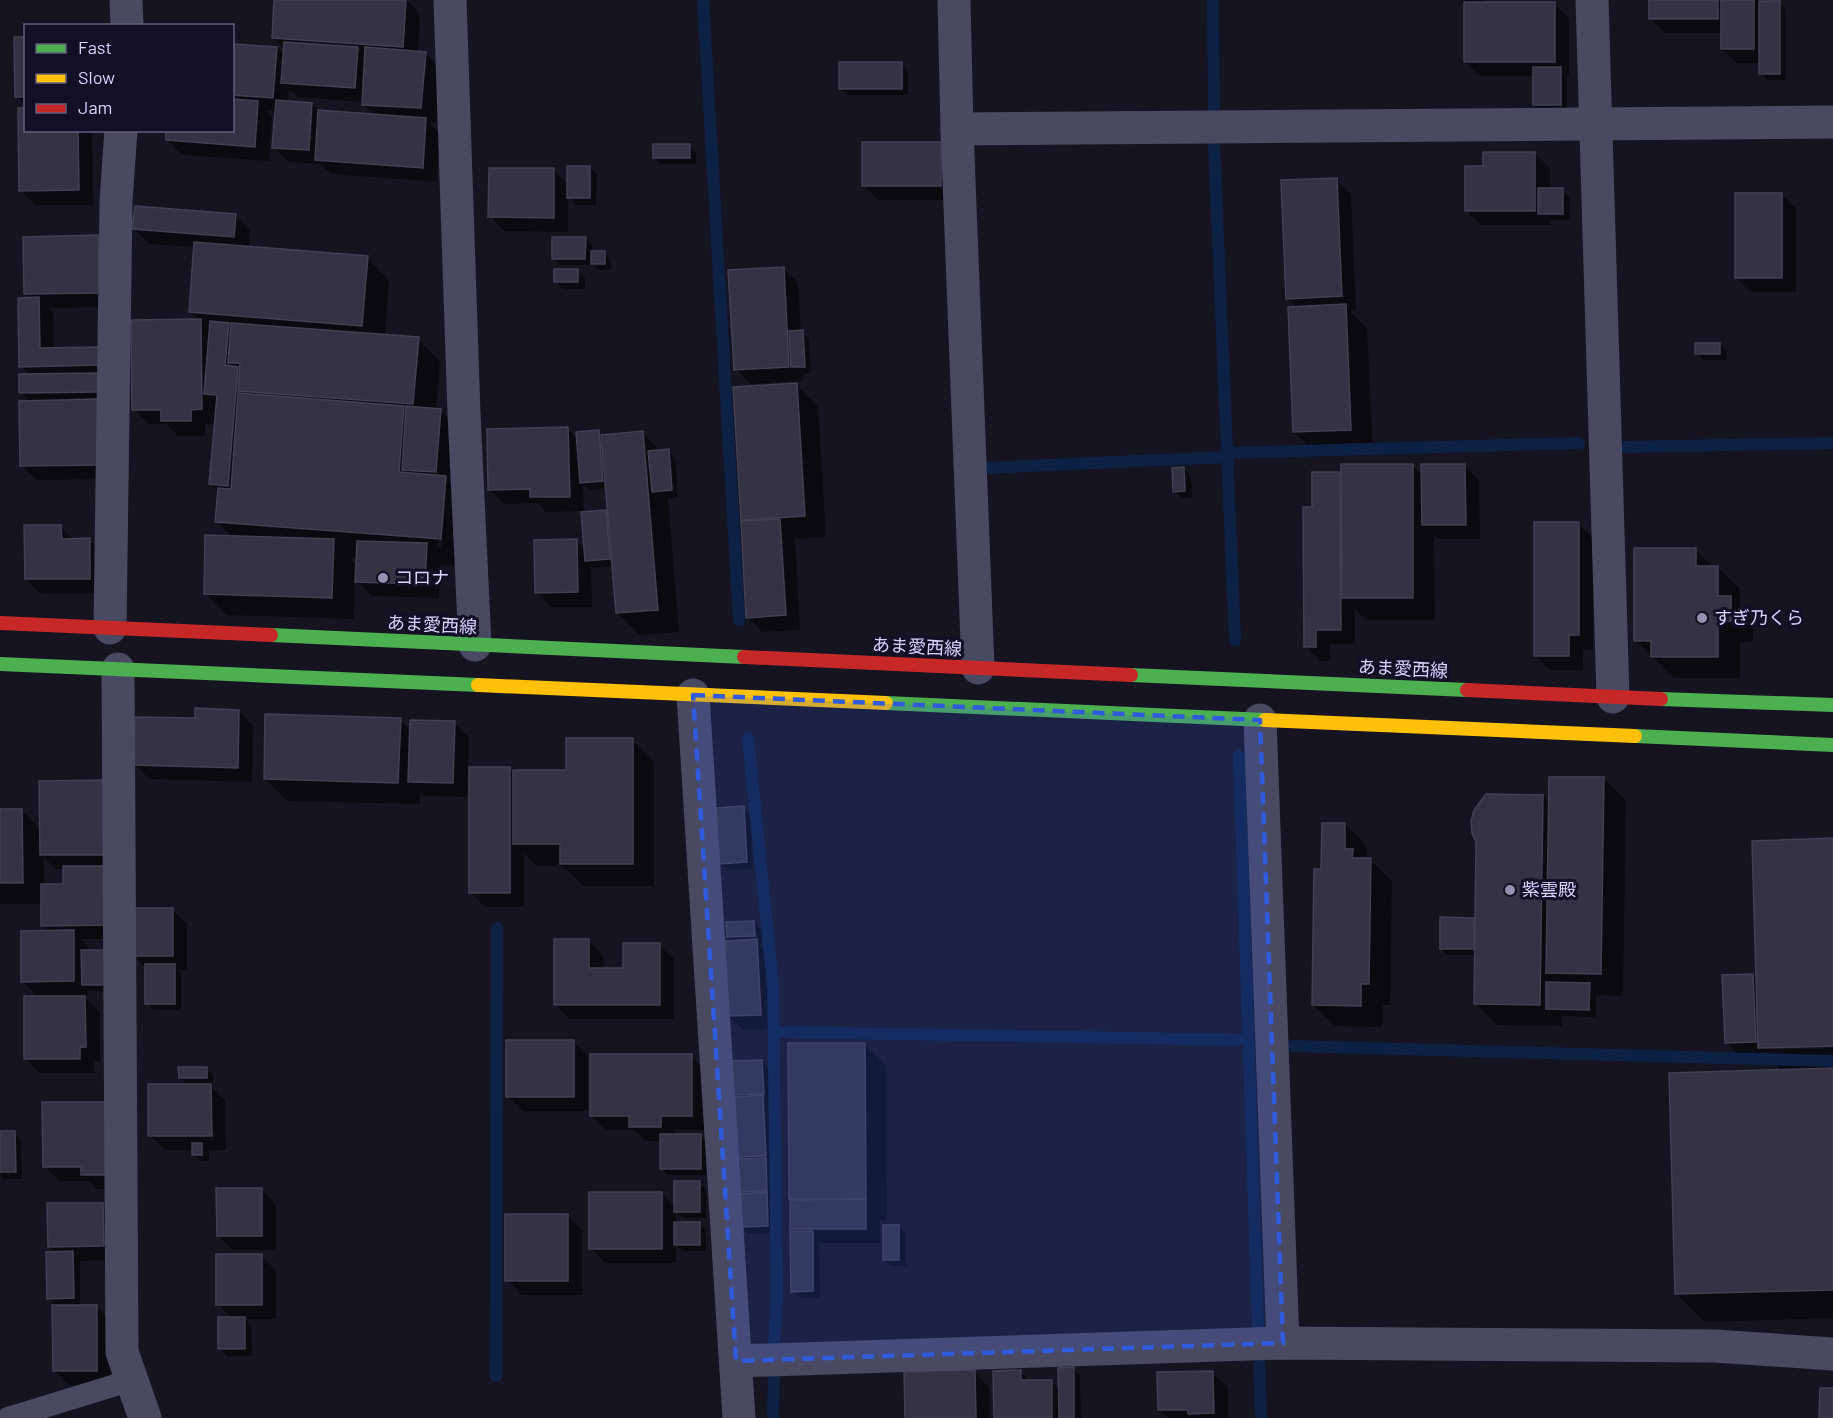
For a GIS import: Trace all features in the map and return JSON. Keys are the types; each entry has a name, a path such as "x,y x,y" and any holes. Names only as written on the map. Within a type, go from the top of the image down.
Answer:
{"main road":[{"name":"あま愛西線","path":"0,623 1613,697 1833,705"},
{"path":"0,664 1833,745"}],"street":[{"path":"126,0 127,24"},
{"path":"450,0 464,413 475,645"},
{"path":"954,0 978,668"},
{"path":"1592,0 1613,697"},
{"path":"957,129 1833,122"},
{"path":"110,628 116,201 121,132"},
{"path":"118,669 122,1352 145,1418"},
{"path":"693,695 739,1410"},
{"path":"1260,720 1267,1343"},
{"path":"736,1361 1267,1343 1715,1346 1833,1354"}],"lane":[{"path":"8,1418 132,1380"}],"highlighted area":[{"path":"693,695 1260,720 1283,1343 736,1361"}],"building":[{"path":"274,0 406,0 403,47 272,38"},
{"path":"1649,0 1718,0 1718,19 1649,19"},
{"path":"1721,0 1754,0 1754,49 1721,49"},
{"path":"1759,1 1780,1 1780,74 1759,74"},
{"path":"1464,2 1555,2 1555,62 1464,62"},
{"path":"14,37 24,37 24,97 15,97"},
{"path":"284,42 358,47 355,88 281,83"},
{"path":"234,44 277,47 273,98 234,95"},
{"path":"365,47 426,52 421,108 362,105"},
{"path":"839,62 902,62 902,89 839,89"},
{"path":"1533,67 1561,67 1561,105 1533,105"},
{"path":"234,99 258,101 255,147 166,140 166,132 234,132"},
{"path":"276,100 312,103 309,150 272,148"},
{"path":"18,108 24,108 24,132 78,132 79,190 19,191"},
{"path":"318,110 426,118 423,168 315,160"},
{"path":"862,142 941,142 941,186 862,186"},
{"path":"653,144 690,144 690,158 653,158"},
{"path":"1483,152 1535,152 1535,211 1465,211 1465,166 1483,166"},
{"path":"567,166 590,166 590,198 567,198"},
{"path":"489,168 554,168 554,218 488,217"},
{"path":"1337,178 1342,296 1286,299 1281,180"},
{"path":"1538,188 1563,188 1563,214 1538,214"},
{"path":"1735,193 1782,193 1782,278 1735,278"},
{"path":"135,206 236,214 234,237 132,229"},
{"path":"98,235 99,293 24,294 23,237"},
{"path":"552,237 586,237 585,259 552,259"},
{"path":"194,242 368,256 362,326 189,312"},
{"path":"591,251 605,251 605,264 591,264"},
{"path":"784,267 789,367 734,370 728,270"},
{"path":"554,269 578,269 578,282 554,282"},
{"path":"39,297 40,348 99,347 99,365 19,367 18,298"},
{"path":"1346,304 1351,430 1293,432 1288,307"},
{"path":"201,319 202,409 191,410 191,421 161,421 161,410 132,410 131,320"},
{"path":"210,321 229,323 225,365 238,367 228,486 209,484 217,395 204,394"},
{"path":"231,323 419,337 413,404 238,391 240,363 228,363"},
{"path":"803,330 805,367 791,367 789,331"},
{"path":"1695,343 1720,343 1720,354 1695,354"},
{"path":"99,373 99,392 19,393 19,374"},
{"path":"797,383 805,516 741,520 733,387"},
{"path":"238,393 404,406 399,472 446,476 441,539 215,522 218,488 231,489"},
{"path":"98,399 98,465 20,466 19,401"},
{"path":"406,406 441,409 436,472 402,470"},
{"path":"568,427 570,497 530,497 530,489 488,490 487,429"},
{"path":"599,430 603,481 580,483 576,432"},
{"path":"643,431 658,610 616,613 601,435"},
{"path":"669,449 672,490 652,492 648,451"},
{"path":"1341,464 1413,464 1413,598 1342,598"},
{"path":"1421,464 1465,464 1466,525 1422,525"},
{"path":"1184,467 1185,491 1173,492 1172,468"},
{"path":"1312,472 1340,472 1341,630 1316,630 1316,647 1304,647 1303,507 1312,507"},
{"path":"606,510 610,559 585,561 581,512"},
{"path":"780,519 786,615 746,618 741,521"},
{"path":"1534,522 1579,522 1579,635 1569,635 1569,656 1534,656"},
{"path":"24,525 61,525 62,539 90,538 90,579 25,579"},
{"path":"205,535 334,539 332,598 204,594"},
{"path":"577,539 578,592 535,593 534,540"},
{"path":"357,541 427,543 425,584 355,582"},
{"path":"1634,548 1696,548 1696,566 1718,566 1718,596 1731,596 1731,621 1718,621 1718,657 1651,657 1651,641 1634,641"},
{"path":"195,708 239,710 238,768 133,765 135,717 195,718"},
{"path":"265,714 401,718 398,783 264,779"},
{"path":"410,720 455,721 453,783 408,782"},
{"path":"566,738 633,738 633,864 560,864 560,844 513,844 513,770 566,770"},
{"path":"469,767 510,767 510,893 469,893"},
{"path":"1549,777 1604,777 1601,974 1546,973"},
{"path":"108,780 109,855 40,855 39,781"},
{"path":"1486,794 1543,795 1540,1005 1474,1004 1476,842 1472,833 1471,821 1474,810"},
{"path":"744,806 747,862 718,864 716,808"},
{"path":"0,809 22,809 23,883 0,883"},
{"path":"1322,823 1345,823 1345,849 1353,849 1352,858 1371,858 1369,984 1361,984 1361,1006 1312,1005 1314,869 1321,869"},
{"path":"1833,838 1833,1046 1758,1048 1752,841"},
{"path":"63,866 108,866 109,925 41,926 41,884 63,884"},
{"path":"131,908 173,908 173,956 131,956"},
{"path":"1440,917 1474,918 1474,949 1440,949"},
{"path":"754,921 755,936 727,937 726,922"},
{"path":"74,930 74,981 21,982 21,931"},
{"path":"554,939 589,939 589,968 623,968 623,943 660,943 660,1005 554,1005"},
{"path":"757,939 761,1015 727,1016 724,941"},
{"path":"81,950 105,950 106,985 82,985"},
{"path":"145,964 175,964 175,1004 145,1004"},
{"path":"1753,974 1756,1042 1725,1043 1722,975"},
{"path":"1546,982 1590,983 1589,1010 1546,1009"},
{"path":"24,996 85,996 86,1047 80,1047 80,1059 24,1059"},
{"path":"506,1040 574,1040 574,1097 506,1097"},
{"path":"788,1043 865,1043 866,1199 789,1199"},
{"path":"590,1054 692,1054 692,1116 661,1116 661,1127 629,1127 629,1116 590,1116"},
{"path":"762,1060 764,1094 731,1095 730,1061"},
{"path":"178,1067 207,1067 207,1078 179,1078"},
{"path":"1833,1068 1833,1290 1675,1294 1669,1073"},
{"path":"148,1084 211,1084 212,1136 148,1136"},
{"path":"763,1095 766,1156 738,1157 735,1097"},
{"path":"42,1102 105,1102 106,1175 81,1175 81,1167 43,1167"},
{"path":"0,1131 15,1131 16,1172 0,1172"},
{"path":"660,1134 701,1134 701,1169 660,1169"},
{"path":"192,1143 202,1143 202,1155 192,1155"},
{"path":"766,1158 767,1191 738,1192 737,1159"},
{"path":"674,1181 700,1181 700,1212 674,1212"},
{"path":"216,1188 262,1188 262,1236 217,1236"},
{"path":"589,1192 662,1192 662,1249 589,1249"},
{"path":"767,1192 768,1226 739,1227 738,1194"},
{"path":"866,1199 866,1229 790,1229 790,1200"},
{"path":"47,1203 103,1203 104,1246 48,1247"},
{"path":"505,1214 568,1214 568,1281 505,1281"},
{"path":"674,1222 700,1222 700,1245 674,1245"},
{"path":"883,1225 899,1225 899,1260 883,1260"},
{"path":"790,1231 813,1231 813,1291 791,1292"},
{"path":"73,1251 74,1298 47,1299 46,1252"},
{"path":"216,1254 262,1254 262,1305 216,1305"},
{"path":"52,1305 97,1305 97,1371 53,1371"},
{"path":"218,1317 245,1317 245,1349 218,1349"},
{"path":"1074,1367 1074,1418 1059,1418 1058,1368"},
{"path":"975,1370 976,1418 905,1418 904,1372"},
{"path":"1021,1370 1021,1380 1052,1380 1052,1418 994,1418 993,1371"},
{"path":"1213,1371 1214,1413 1188,1414 1188,1410 1158,1410 1157,1372"},
{"path":"1820,1388 1833,1388 1833,1418 1819,1418"}],"waterway":[{"path":"703,0 739,620"},
{"path":"1213,0 1214,111"},
{"path":"1214,144 1235,640"},
{"path":"1227,453 1579,443"},
{"path":"1625,447 1833,443"},
{"path":"985,468 1227,457"},
{"path":"748,738 773,985 777,1296 774,1344"},
{"path":"1239,756 1261,1418"},
{"path":"496,1376 497,928"},
{"path":"774,1032 1248,1040"},
{"path":"1291,1046 1833,1061"},
{"path":"773,1418 774,1375"}],"traffic: fast":[{"path":"271,635 744,657"},
{"path":"0,664 478,685"},
{"path":"1131,675 1467,690"},
{"path":"1661,699 1833,705"},
{"path":"886,703 1265,720"},
{"path":"1635,736 1833,745"}],"traffic: slow":[{"path":"478,685 886,703"},
{"path":"1265,720 1635,736"}],"traffic: jam":[{"path":"0,623 271,635"},
{"path":"744,657 1131,675"},
{"path":"1467,690 1661,699"}],"place":[{"name":"コロナ","path":"383,578"},
{"name":"すぎ乃くら","path":"1702,618"},
{"name":"紫雲殿","path":"1510,890"}]}
